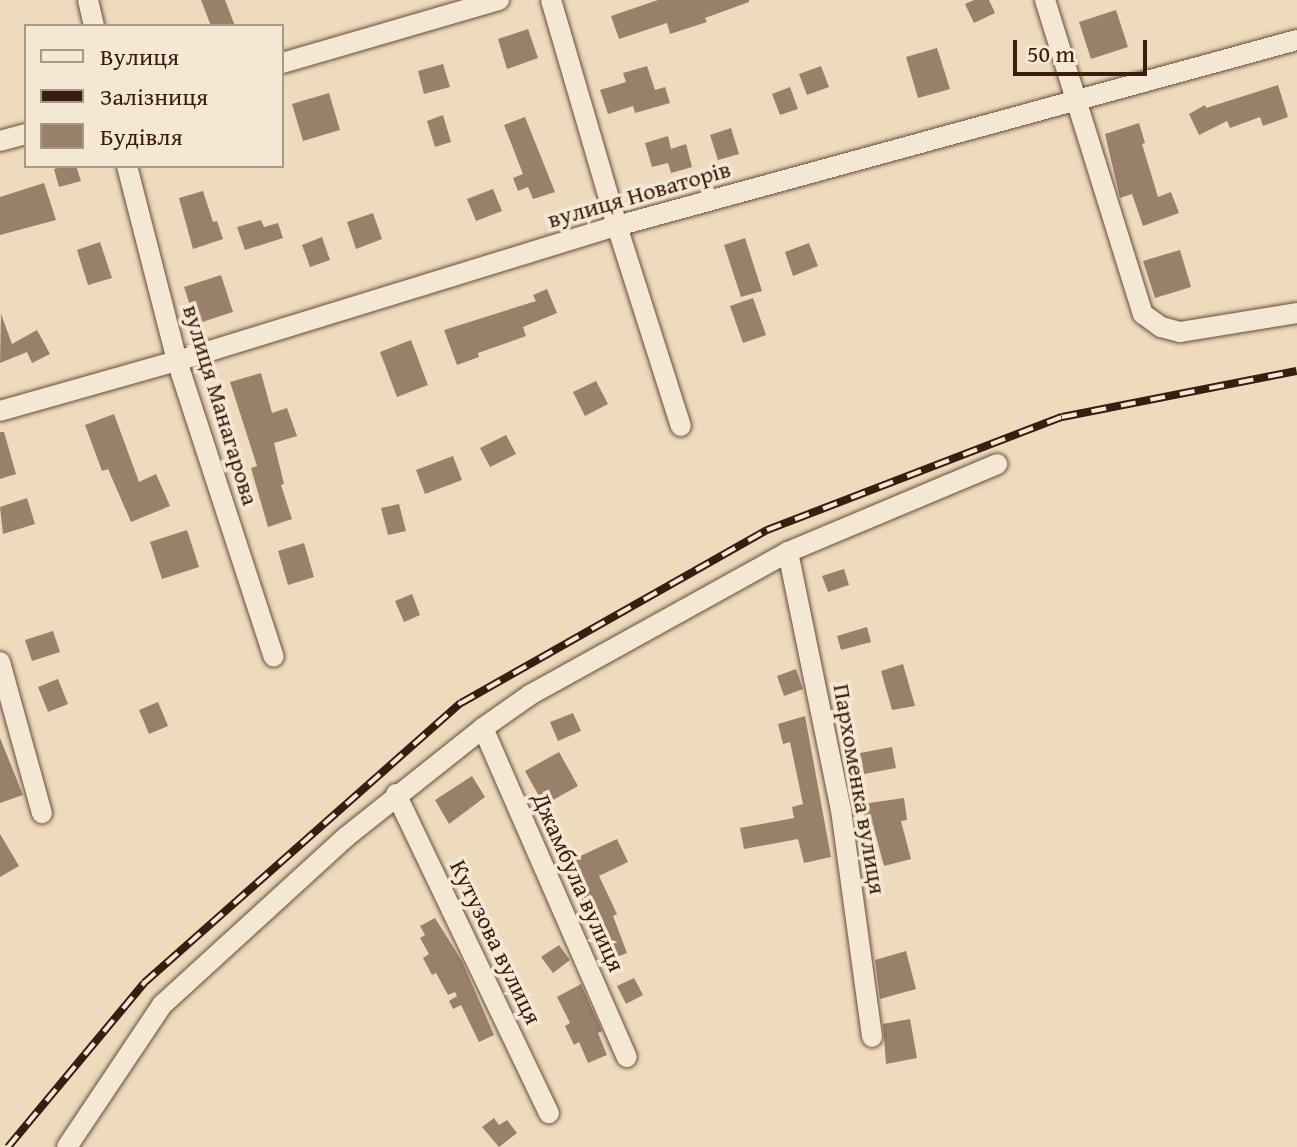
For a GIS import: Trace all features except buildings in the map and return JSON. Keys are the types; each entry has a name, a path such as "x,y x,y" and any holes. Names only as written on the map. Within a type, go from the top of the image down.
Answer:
{"street":[{"path":"88,0 94,24"},
{"path":"284,62 499,0"},
{"path":"551,0 617,226 681,426"},
{"path":"1045,0 1143,314 1161,327 1180,332 1297,313"},
{"name":"вулиця Новаторів","path":"0,411 177,361 617,226 1297,40"},
{"path":"0,141 24,135"},
{"name":"вулиця Манагарова","path":"128,168 177,361 274,657"},
{"path":"67,1147 162,1005 396,794 483,728 530,695 788,552 997,464"},
{"name":"Пархоменка вулиця","path":"788,552 841,810 872,1037"},
{"path":"0,662 42,813"},
{"name":"Джамбула вулиця","path":"483,728 627,1057"},
{"name":"Кутузова вулиця","path":"396,794 549,1113"}],"railway":[{"path":"8,1147 144,983 461,703 767,530 1062,417 1297,371"}]}
